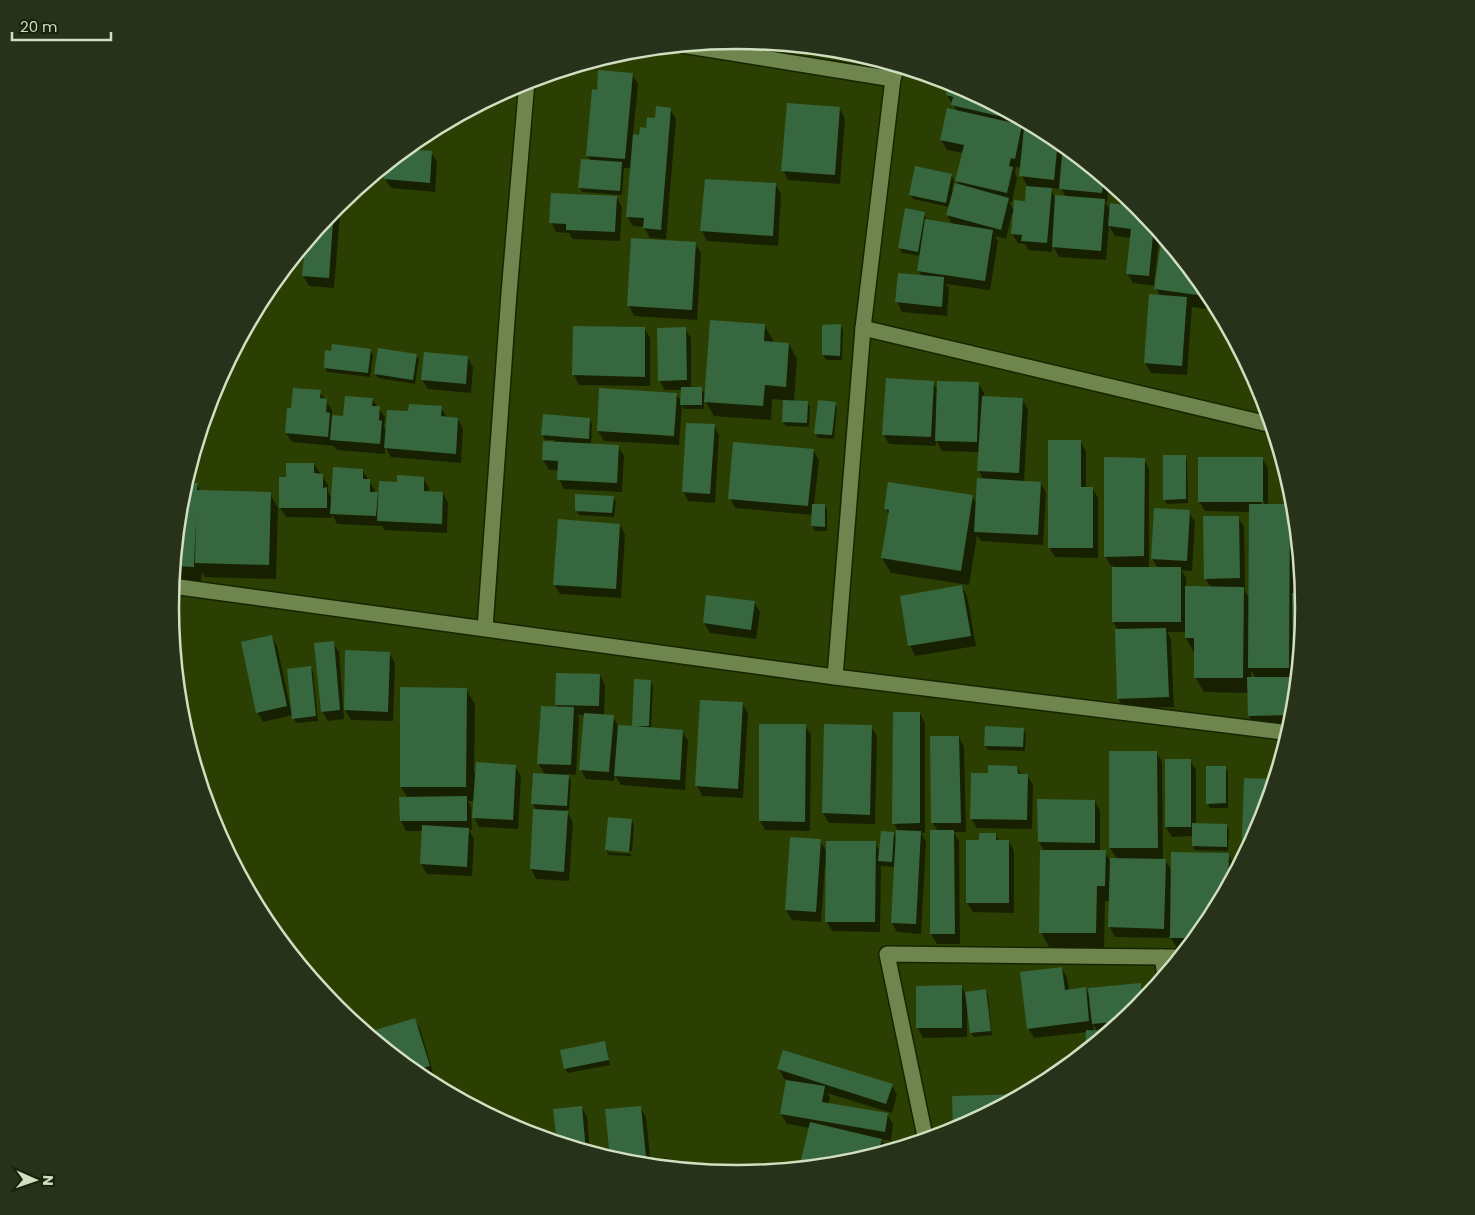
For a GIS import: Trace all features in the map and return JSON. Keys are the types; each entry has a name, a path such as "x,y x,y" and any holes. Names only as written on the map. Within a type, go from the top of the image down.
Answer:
{"street":[{"path":"711,50 895,73 863,328 835,677"},
{"path":"485,628 509,292 526,90"},
{"path":"863,328 1265,423"},
{"path":"180,587 835,677 1282,732"},
{"path":"925,1134 887,954 1174,957"},
{"path":"1162,957 1164,969"}],"building":[{"path":"598,70 633,73 625,159 586,156 592,89 597,90"},
{"path":"947,90 985,106 1006,118 951,105 953,97 946,95"},
{"path":"787,103 840,107 835,175 781,171"},
{"path":"656,106 671,108 661,230 643,228 644,218 626,217 633,134 639,135 640,127 646,128 647,117 655,118"},
{"path":"947,108 1017,124 1022,127 1015,159 1011,158 1009,166 1013,167 1007,193 955,181 964,145 940,140"},
{"path":"1024,128 1057,149 1054,180 1019,176"},
{"path":"417,150 432,151 430,183 384,179 384,174"},
{"path":"1062,153 1103,185 1102,193 1059,189"},
{"path":"581,159 622,162 620,191 578,188"},
{"path":"915,166 952,174 946,203 909,195"},
{"path":"705,179 776,183 773,236 700,231"},
{"path":"955,183 1009,198 1001,230 946,215"},
{"path":"1026,186 1052,188 1047,243 1021,241 1022,235 1011,234 1014,200 1025,201"},
{"path":"551,193 617,196 615,232 566,230 566,224 549,223"},
{"path":"1055,195 1105,199 1101,251 1052,247"},
{"path":"1110,203 1126,205 1153,234 1149,276 1126,274 1131,229 1108,226"},
{"path":"905,208 925,212 918,252 898,248"},
{"path":"925,219 993,230 985,281 917,271"},
{"path":"333,222 329,278 302,276 304,255"},
{"path":"631,238 696,242 692,310 627,306"},
{"path":"1161,242 1201,295 1154,289"},
{"path":"898,273 944,277 942,307 895,302"},
{"path":"1149,294 1187,297 1182,366 1144,363"},
{"path":"710,320 765,324 764,341 789,343 786,387 765,385 763,406 704,402"},
{"path":"841,324 840,356 822,355 822,325"},
{"path":"573,326 645,327 645,377 572,375"},
{"path":"686,327 687,380 658,381 657,328"},
{"path":"332,344 371,349 368,373 324,368 325,350 331,351"},
{"path":"378,348 417,354 413,380 374,374"},
{"path":"424,352 468,356 466,384 421,380"},
{"path":"886,378 934,381 931,437 882,435"},
{"path":"937,381 979,382 977,442 935,441"},
{"path":"681,387 702,387 702,405 680,405"},
{"path":"293,388 321,390 320,398 327,399 326,412 330,413 328,437 285,433 287,408 291,408"},
{"path":"599,388 677,393 674,436 597,431"},
{"path":"345,396 373,398 372,406 380,406 379,420 382,421 380,444 330,440 332,415 343,416"},
{"path":"982,396 1023,398 1019,473 977,471"},
{"path":"783,400 808,401 807,423 782,422"},
{"path":"818,400 836,402 832,435 814,434"},
{"path":"409,404 442,406 441,416 458,418 456,454 384,448 387,410 408,411"},
{"path":"543,414 590,418 589,439 541,435"},
{"path":"686,423 715,424 710,494 682,492"},
{"path":"1048,440 1081,440 1081,487 1093,487 1093,548 1048,548"},
{"path":"543,441 619,445 617,483 557,480 558,461 542,460"},
{"path":"733,442 814,449 808,506 728,499"},
{"path":"1163,455 1186,455 1186,499 1163,500"},
{"path":"1104,457 1145,458 1144,556 1104,557"},
{"path":"1198,457 1263,457 1263,502 1198,502"},
{"path":"286,463 314,463 314,473 323,474 323,488 327,487 327,508 279,508 279,477 286,477"},
{"path":"333,467 363,469 363,479 370,479 370,492 378,492 376,516 330,514"},
{"path":"397,475 424,477 424,491 443,492 442,524 377,521 379,481 397,482"},
{"path":"977,478 1041,482 1038,535 974,532"},
{"path":"888,482 973,495 961,571 881,558 889,510 884,509"},
{"path":"193,483 198,483 197,490 271,492 269,565 195,563 196,517 194,567 181,566 189,498"},
{"path":"575,494 614,496 612,513 575,511"},
{"path":"812,504 825,504 825,527 811,526"},
{"path":"1249,504 1287,504 1290,527 1289,668 1248,668"},
{"path":"1154,508 1190,510 1187,561 1151,559"},
{"path":"1203,516 1239,516 1240,578 1204,579"},
{"path":"558,519 620,524 616,589 553,585"},
{"path":"1112,567 1181,567 1181,622 1112,622"},
{"path":"962,585 971,636 908,646 900,596"},
{"path":"1185,586 1244,587 1243,678 1194,678 1194,638 1185,638"},
{"path":"1292,593 1296,593 1295,644 1293,658"},
{"path":"706,595 755,601 751,630 703,623"},
{"path":"1166,628 1169,697 1117,699 1115,629"},
{"path":"272,635 287,706 256,713 241,642"},
{"path":"334,641 340,710 321,712 314,643"},
{"path":"345,650 390,652 388,712 344,710"},
{"path":"311,666 316,716 292,719 287,669"},
{"path":"556,673 600,674 599,706 555,705"},
{"path":"1247,677 1291,677 1286,715 1248,716"},
{"path":"634,679 651,680 649,726 635,726 683,730 680,780 614,776 618,725 632,726"},
{"path":"400,687 467,688 466,787 400,787"},
{"path":"700,700 743,702 738,789 695,786"},
{"path":"541,706 574,707 571,765 537,764"},
{"path":"893,712 920,712 920,823 892,824"},
{"path":"584,713 614,715 609,772 579,770"},
{"path":"759,724 806,724 805,822 759,821"},
{"path":"824,724 872,725 870,815 822,813"},
{"path":"985,726 1024,728 1023,747 984,746"},
{"path":"930,736 959,736 961,823 931,823"},
{"path":"1109,751 1157,751 1158,848 1109,848"},
{"path":"1165,759 1191,759 1191,827 1165,827"},
{"path":"476,762 516,765 513,820 472,818"},
{"path":"988,765 1017,766 1018,774 1028,774 1027,820 970,819 971,773 988,773"},
{"path":"1206,766 1226,766 1226,803 1206,804"},
{"path":"533,773 569,775 567,806 531,804"},
{"path":"1244,778 1269,779 1254,821 1241,849"},
{"path":"467,796 467,821 400,821 399,797"},
{"path":"1037,799 1095,800 1095,843 1038,842"},
{"path":"533,809 568,811 564,872 530,869"},
{"path":"608,817 632,819 629,852 605,850"},
{"path":"1192,823 1227,824 1227,847 1192,846"},
{"path":"422,825 469,828 467,867 420,864"},
{"path":"896,830 921,831 916,924 891,923"},
{"path":"930,830 954,830 955,934 930,934"},
{"path":"881,831 894,832 892,862 878,861"},
{"path":"979,833 996,833 996,840 1009,840 1009,903 966,903 966,840 979,840"},
{"path":"790,837 821,839 816,912 785,910"},
{"path":"826,841 876,841 875,922 825,922"},
{"path":"1040,850 1106,850 1105,886 1097,886 1096,933 1039,933"},
{"path":"1171,852 1229,853 1228,874 1202,918 1188,938 1170,938"},
{"path":"1110,858 1166,859 1164,929 1108,927"},
{"path":"1062,967 1065,990 1086,987 1089,1021 1027,1029 1020,972"},
{"path":"1141,983 1142,993 1112,1022 1092,1024 1088,988"},
{"path":"962,985 962,1028 916,1028 916,986"},
{"path":"986,989 991,1031 970,1033 965,992"},
{"path":"415,1018 430,1066 422,1068 373,1031"},
{"path":"1086,1030 1103,1031 1085,1045"},
{"path":"605,1041 609,1060 564,1069 560,1050"},
{"path":"783,1050 893,1084 886,1104 777,1069"},
{"path":"786,1080 825,1086 822,1102 888,1113 885,1132 780,1114"},
{"path":"1011,1094 985,1109 953,1123 952,1096"},
{"path":"582,1106 585,1145 556,1136 553,1109"},
{"path":"641,1106 646,1157 628,1156 609,1151 605,1109"},
{"path":"810,1122 882,1139 880,1148 847,1156 800,1162"}]}
